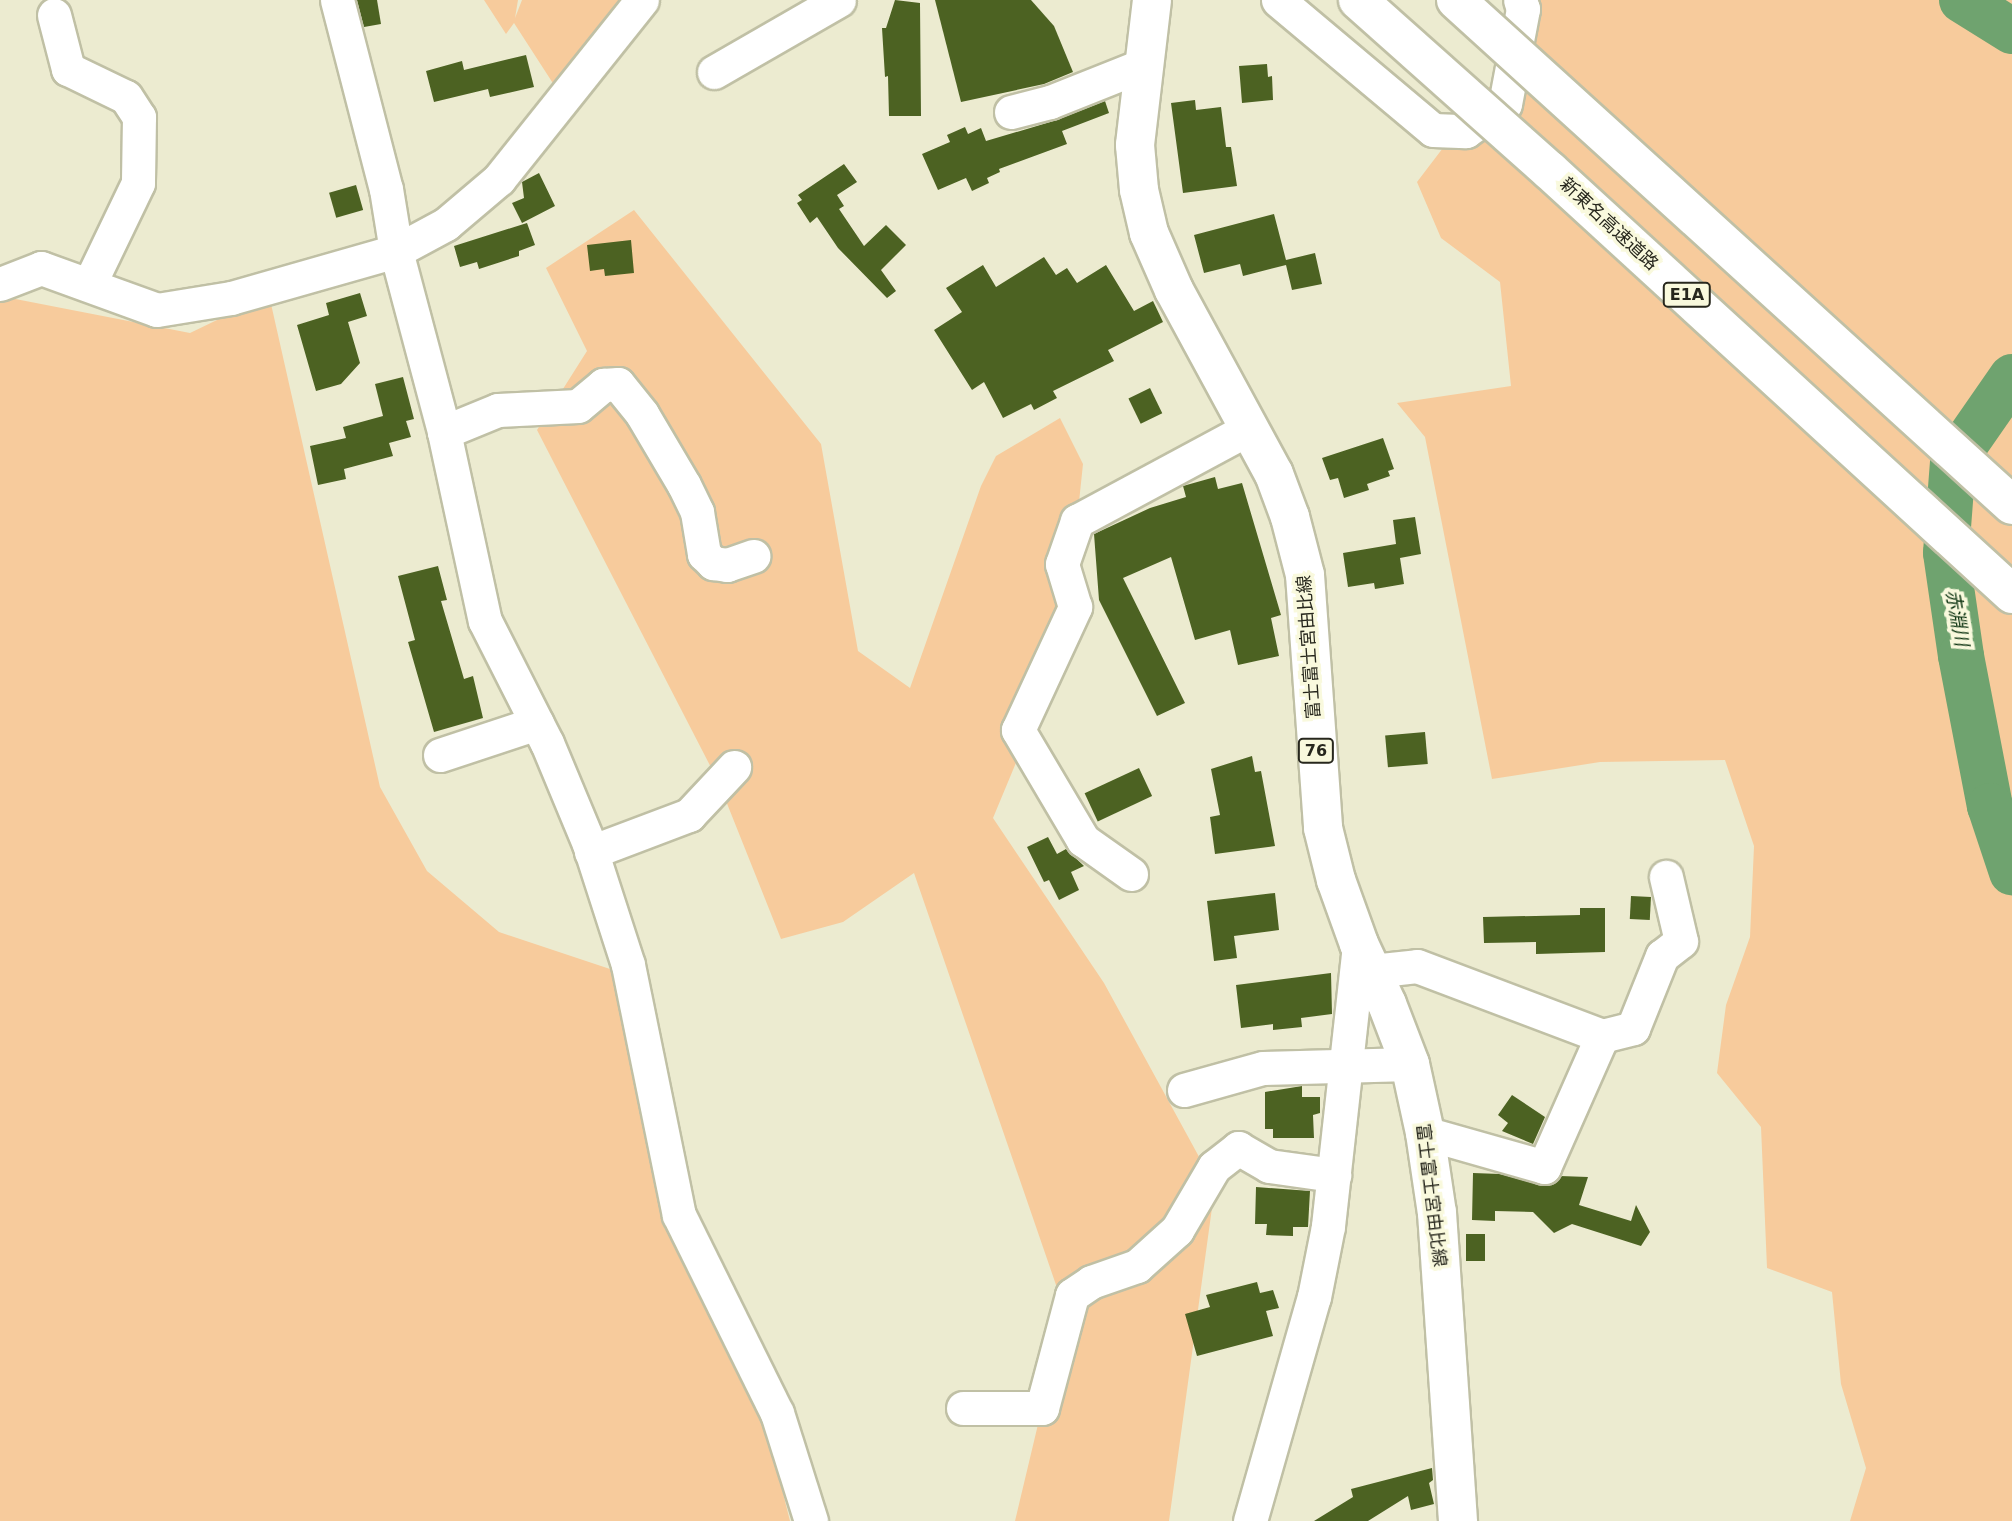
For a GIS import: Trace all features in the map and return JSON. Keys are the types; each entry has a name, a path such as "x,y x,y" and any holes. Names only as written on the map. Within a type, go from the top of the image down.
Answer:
{"main road":[{"name":"富士富士宮由比線","path":"1152,0 1135,145 1139,190 1149,233 1174,290 1274,474 1290,517 1305,575 1323,828 1336,880 1410,1064 1425,1133 1437,1213 1458,1521"},
{"name":"新東名高速道路","path":"1358,0 1549,170 2012,594"},
{"path":"1456,0 2012,505"}],"street":[{"path":"337,0 386,189 396,251 444,432 485,621 537,723 591,852 628,965 679,1215 777,1413 811,1521"},
{"path":"0,284 41,268 158,310 230,298 396,251 446,224 499,179 642,0"},
{"path":"714,72 839,0"},
{"path":"1278,0 1433,130 1466,131 1505,104 1523,9 1520,0"},
{"path":"54,15 68,69 126,97 139,117 138,183 89,285"},
{"path":"1011,112 1050,102 1143,65"},
{"path":"444,432 498,410 578,406 603,385 618,384 642,414 684,485 697,512 704,554 713,563 727,565 753,556"},
{"path":"1131,874 1083,840 1017,730 1075,607 1062,564 1077,521 1248,429"},
{"path":"440,755 537,723"},
{"path":"591,852 690,816 734,767"},
{"path":"1250,1521 1314,1297 1328,1226 1345,1067 1366,958 1417,966 1602,1036 1633,1028 1662,956 1681,942 1666,877"},
{"path":"1425,1133 1544,1167 1602,1036"},
{"path":"1184,1090 1263,1068 1410,1064"},
{"path":"963,1408 1042,1408 1072,1295 1091,1282 1137,1266 1177,1230 1214,1167 1238,1148 1269,1166 1334,1175"}],"shaded area":[{"path":"484,0 518,0 515,18 522,0 628,0 556,88 514,23 506,34"},
{"path":"1535,0 2012,0 2012,1521 1850,1521 1866,1468 1841,1384 1832,1292 1767,1268 1761,1127 1717,1073 1726,1005 1750,937 1754,846 1725,760 1600,762 1492,779 1425,437 1397,403 1511,386 1500,282 1441,238 1417,182 1539,22"},
{"path":"634,210 821,444 858,651 910,688 981,486 996,456 1060,418 1083,464 1077,521 1075,621 993,818 1104,983 1215,1186 1169,1521 1015,1521 1065,1311 914,873 843,922 781,939 718,781 537,430 587,351 546,268"},
{"path":"269,295 380,787 427,871 499,932 631,976 679,1215 748,1355 790,1521 0,1521 0,296 190,333"}],"building":[{"path":"357,0 377,0 381,24 364,27"},
{"path":"895,0 920,3 921,116 889,116 888,76 885,77 882,28 886,28"},
{"path":"935,0 1031,0 1054,26 1073,72 1044,84 961,102"},
{"path":"526,55 534,87 490,97 488,89 434,102 426,71 462,61 464,70"},
{"path":"1267,64 1268,77 1272,76 1273,100 1242,103 1239,66"},
{"path":"1195,100 1196,110 1221,107 1226,147 1231,147 1237,186 1183,193 1171,103"},
{"path":"1105,101 1109,113 1062,131 1067,144 999,169 1000,172 987,178 989,183 972,191 966,178 938,190 922,154 950,142 947,135 965,127 968,134 981,128 986,141 1057,120"},
{"path":"844,164 857,182 837,195 844,206 839,209 864,246 886,225 906,245 881,270 896,291 887,298 838,248 817,217 810,223 797,203 802,200 798,195"},
{"path":"539,173 555,206 522,223 512,203 524,198 522,182"},
{"path":"356,185 363,210 336,218 329,193"},
{"path":"1274,214 1286,260 1315,253 1322,284 1292,290 1286,265 1243,276 1240,264 1204,273 1194,235"},
{"path":"527,223 535,245 519,251 519,256 479,269 477,262 460,267 454,246"},
{"path":"631,240 634,273 605,276 604,269 590,271 587,245"},
{"path":"1044,257 1056,275 1067,268 1077,283 1106,265 1134,311 1153,301 1163,322 1108,350 1114,361 1053,391 1057,398 1034,410 1031,404 1003,418 984,382 972,390 934,330 962,312 946,288 983,265 996,287"},
{"path":"360,293 367,316 348,322 360,363 341,384 316,391 297,325 329,315 326,303"},
{"path":"403,377 414,419 406,421 411,437 389,443 393,456 344,469 346,479 318,485 310,446 346,438 343,427 383,416 375,384"},
{"path":"1150,388 1162,413 1141,424 1128,399"},
{"path":"1383,438 1394,469 1388,471 1390,476 1367,484 1369,490 1344,498 1338,478 1330,480 1322,458"},
{"path":"1215,477 1218,489 1242,483 1281,615 1271,618 1279,656 1238,665 1230,630 1195,640 1171,557 1123,578 1185,703 1157,716 1099,600 1094,534 1150,508 1186,497 1183,486"},
{"path":"1415,517 1421,554 1400,558 1404,584 1375,589 1374,583 1348,587 1343,553 1396,544 1393,520"},
{"path":"438,566 447,600 441,601 464,679 473,676 483,718 434,732 408,642 415,640 398,576"},
{"path":"1425,732 1428,764 1388,767 1385,735"},
{"path":"1252,756 1255,772 1261,771 1275,846 1215,854 1210,817 1220,815 1211,769"},
{"path":"1139,768 1152,796 1098,821 1085,793"},
{"path":"1048,837 1057,854 1066,849 1084,866 1071,872 1079,890 1059,900 1049,880 1044,882 1027,847"},
{"path":"1275,893 1279,930 1234,936 1237,958 1214,961 1207,901"},
{"path":"1631,896 1651,897 1650,920 1630,919"},
{"path":"1580,908 1605,908 1605,952 1536,954 1536,942 1484,943 1483,917 1580,915"},
{"path":"1331,973 1332,1014 1301,1018 1302,1027 1273,1030 1273,1024 1241,1028 1236,985"},
{"path":"1302,1086 1302,1097 1320,1097 1320,1113 1313,1115 1314,1138 1273,1138 1273,1129 1265,1129 1265,1092"},
{"path":"1512,1095 1545,1117 1533,1144 1502,1131 1508,1123 1498,1115"},
{"path":"1473,1173 1500,1174 1547,1186 1560,1176 1588,1177 1579,1205 1631,1221 1636,1205 1650,1232 1641,1246 1572,1224 1554,1233 1533,1212 1495,1211 1495,1221 1472,1220"},
{"path":"1256,1187 1310,1191 1308,1227 1293,1227 1293,1236 1266,1235 1267,1224 1255,1224"},
{"path":"1466,1234 1485,1234 1485,1261 1466,1261"},
{"path":"1257,1282 1260,1293 1273,1290 1279,1308 1266,1311 1273,1336 1197,1356 1185,1314 1210,1307 1206,1295"},
{"path":"1432,1468 1433,1480 1429,1483 1434,1504 1411,1510 1408,1496 1368,1521 1314,1521 1353,1497 1351,1489"}],"waterway":[{"name":"赤淵川","path":"1962,0 2012,31"},
{"name":"赤淵川","path":"2012,377 1953,462 1946,553 1961,656 1990,806 2012,872"}]}
